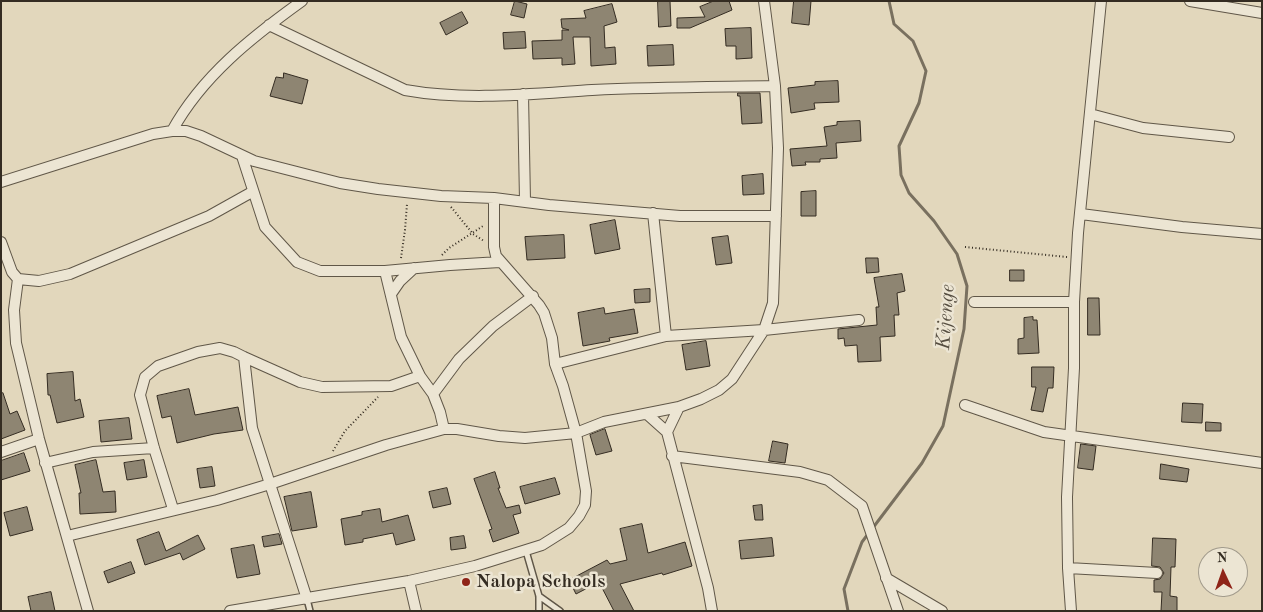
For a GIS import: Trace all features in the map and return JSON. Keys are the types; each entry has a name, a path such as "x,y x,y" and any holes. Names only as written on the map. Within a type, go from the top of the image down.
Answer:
{"street":[{"path":"172,131 188,106 214,73 269,25 302,1"},
{"path":"67,536 218,500 386,444 444,429 525,438 576,432 604,422 679,408 719,390 732,379 764,330 773,303 778,148 775,86 764,1"},
{"path":"1071,611 1067,497 1074,368 1074,302 1100,1"},
{"path":"1190,1 1262,13"},
{"path":"269,25 405,90 427,94 450,96 659,87 775,86"},
{"path":"523,94 525,201"},
{"path":"1090,114 1143,128 1229,137"},
{"path":"1,182 153,134 186,131 201,136 242,156 340,183 441,196 494,198 680,216 776,216"},
{"path":"242,156 252,192 265,227 297,262 320,271 386,271 500,262"},
{"path":"1,242 12,272 18,279 39,281 70,274 209,216 252,192"},
{"path":"236,610 410,581 475,566 542,545 569,528 579,516 585,505 586,491 576,432 555,364 552,338 544,313 533,296 496,256 493,219 494,198"},
{"path":"653,213 666,336"},
{"path":"1081,214 1182,227 1262,234"},
{"path":"391,294 400,281 414,268"},
{"path":"386,271 401,337 420,376 432,394 440,412 444,429"},
{"path":"18,279 14,310 16,344 45,462 88,611"},
{"path":"432,394 466,352 493,326 533,296"},
{"path":"974,302 1074,302"},
{"path":"555,364 666,336 764,330 859,320"},
{"path":"173,510 140,394 145,377 158,366 198,352 220,348 300,382 322,387 391,386 420,376"},
{"path":"244,357 252,428 307,598"},
{"path":"965,406 1044,432 1262,463"},
{"path":"667,432 679,408"},
{"path":"648,415 667,432 712,611"},
{"path":"1,452 39,439"},
{"path":"45,462 93,452 154,448"},
{"path":"672,456 800,472 828,480 862,506 898,611"},
{"path":"1068,568 1157,573"},
{"path":"886,578 942,611"},
{"path":"410,581 416,611"}],"lane":[{"path":"526,551 539,596 539,611"},
{"path":"539,596 560,611"},
{"path":"307,598 310,611"}],"path":[{"path":"399,270 410,192"},
{"path":"441,196 473,234 494,248"},
{"path":"432,266 449,248 473,234 493,219"},
{"path":"965,247 1077,259"},
{"path":"325,465 345,430 391,386"}],"building":[{"path":"515,1 527,4 524,18 511,15"},
{"path":"658,1 670,1 671,26 659,27"},
{"path":"714,1 729,1 732,10 690,28 677,28 677,18 705,17 700,7"},
{"path":"794,1 811,1 809,25 792,23"},
{"path":"612,4 617,22 604,26 605,48 615,47 616,64 591,66 590,37 573,37 575,64 562,65 562,58 533,59 532,41 562,40 562,30 569,30 562,28 561,19 586,18 584,11"},
{"path":"462,12 468,23 446,35 440,23"},
{"path":"751,28 752,58 736,59 736,46 726,46 725,29"},
{"path":"525,32 526,48 504,49 503,33"},
{"path":"673,45 674,65 648,66 647,46"},
{"path":"284,73 308,80 302,104 270,96 276,77 283,78"},
{"path":"838,81 839,102 814,103 815,109 791,113 788,88 815,85 815,82"},
{"path":"738,93 760,93 762,123 742,124 740,96 738,96"},
{"path":"860,121 861,141 836,143 837,158 820,159 820,162 805,162 806,165 792,166 790,149 827,146 824,127 837,125 837,122"},
{"path":"763,174 764,194 743,195 742,176"},
{"path":"816,191 816,216 801,216 801,192"},
{"path":"615,220 620,249 595,254 590,225"},
{"path":"564,235 565,258 527,260 525,237"},
{"path":"728,236 732,263 716,265 712,238"},
{"path":"866,258 878,258 879,272 867,273"},
{"path":"1010,270 1024,270 1024,281 1010,281"},
{"path":"902,274 905,291 897,293 899,315 894,315 895,336 880,337 881,361 858,362 857,345 845,346 844,338 838,339 838,329 877,325 876,307 879,307 874,278"},
{"path":"650,289 650,302 635,303 634,290"},
{"path":"1088,298 1099,298 1100,335 1088,335"},
{"path":"604,308 605,314 634,309 638,333 609,338 610,341 583,346 578,313"},
{"path":"1033,317 1033,320 1037,320 1039,353 1018,354 1018,339 1024,338 1024,318"},
{"path":"706,341 710,366 686,370 682,345"},
{"path":"1032,367 1054,367 1053,388 1048,388 1043,412 1031,410 1036,387 1032,387"},
{"path":"73,372 75,401 80,399 84,417 57,423 50,395 48,395 47,374"},
{"path":"189,389 195,415 238,407 243,430 214,434 177,443 171,416 162,418 157,396"},
{"path":"3,393 10,414 17,411 25,430 1,439 1,394"},
{"path":"1183,403 1203,404 1202,423 1182,422"},
{"path":"129,418 132,439 101,442 99,421"},
{"path":"1206,422 1221,423 1221,431 1206,431"},
{"path":"605,429 612,451 596,455 590,435"},
{"path":"773,441 788,444 785,463 769,461"},
{"path":"1081,444 1096,446 1093,470 1078,468"},
{"path":"24,453 30,471 1,480 1,461"},
{"path":"96,460 103,492 115,491 116,512 80,514 79,493 81,493 75,465"},
{"path":"144,460 147,477 127,480 124,463"},
{"path":"1161,464 1189,469 1187,482 1160,479"},
{"path":"212,467 215,486 200,488 197,469"},
{"path":"495,472 500,488 498,488 506,508 519,505 521,513 513,515 519,533 493,542 489,530 492,529 474,479"},
{"path":"555,478 560,494 525,504 520,487"},
{"path":"447,488 451,504 433,508 429,492"},
{"path":"311,492 317,527 292,531 284,497"},
{"path":"762,505 763,520 755,520 753,506"},
{"path":"27,507 33,530 10,536 4,513"},
{"path":"380,509 382,522 408,515 415,540 396,545 393,533 345,545 341,519 362,515 362,512"},
{"path":"642,524 648,553 685,542 692,566 663,575 662,573 620,584 634,611 614,611 599,582 576,594 569,580 607,560 610,564 627,560 620,529"},
{"path":"159,532 166,551 198,535 205,549 183,560 180,553 145,565 137,540"},
{"path":"279,534 282,544 264,547 262,537"},
{"path":"464,536 466,548 451,550 450,538"},
{"path":"772,538 774,556 741,559 739,541"},
{"path":"1153,538 1176,539 1175,567 1171,567 1170,596 1177,597 1177,611 1161,611 1162,592 1154,592 1154,580 1160,579 1164,573 1160,567 1152,566"},
{"path":"254,545 260,574 237,578 231,549"},
{"path":"131,562 135,573 108,583 104,572"},
{"path":"51,592 55,611 31,611 28,597"}],"waterway":[{"name":"Kijenge","path":"872,529 922,463 943,426 964,329 967,286 957,254 934,221 909,193 901,175 899,146 919,103 926,71 913,41 894,24 889,1"},
{"name":"Kijenge","path":"848,611 844,589 862,542 868,534"}],"place":[{"name":"Nalopa Schools","path":"466,582"}]}
